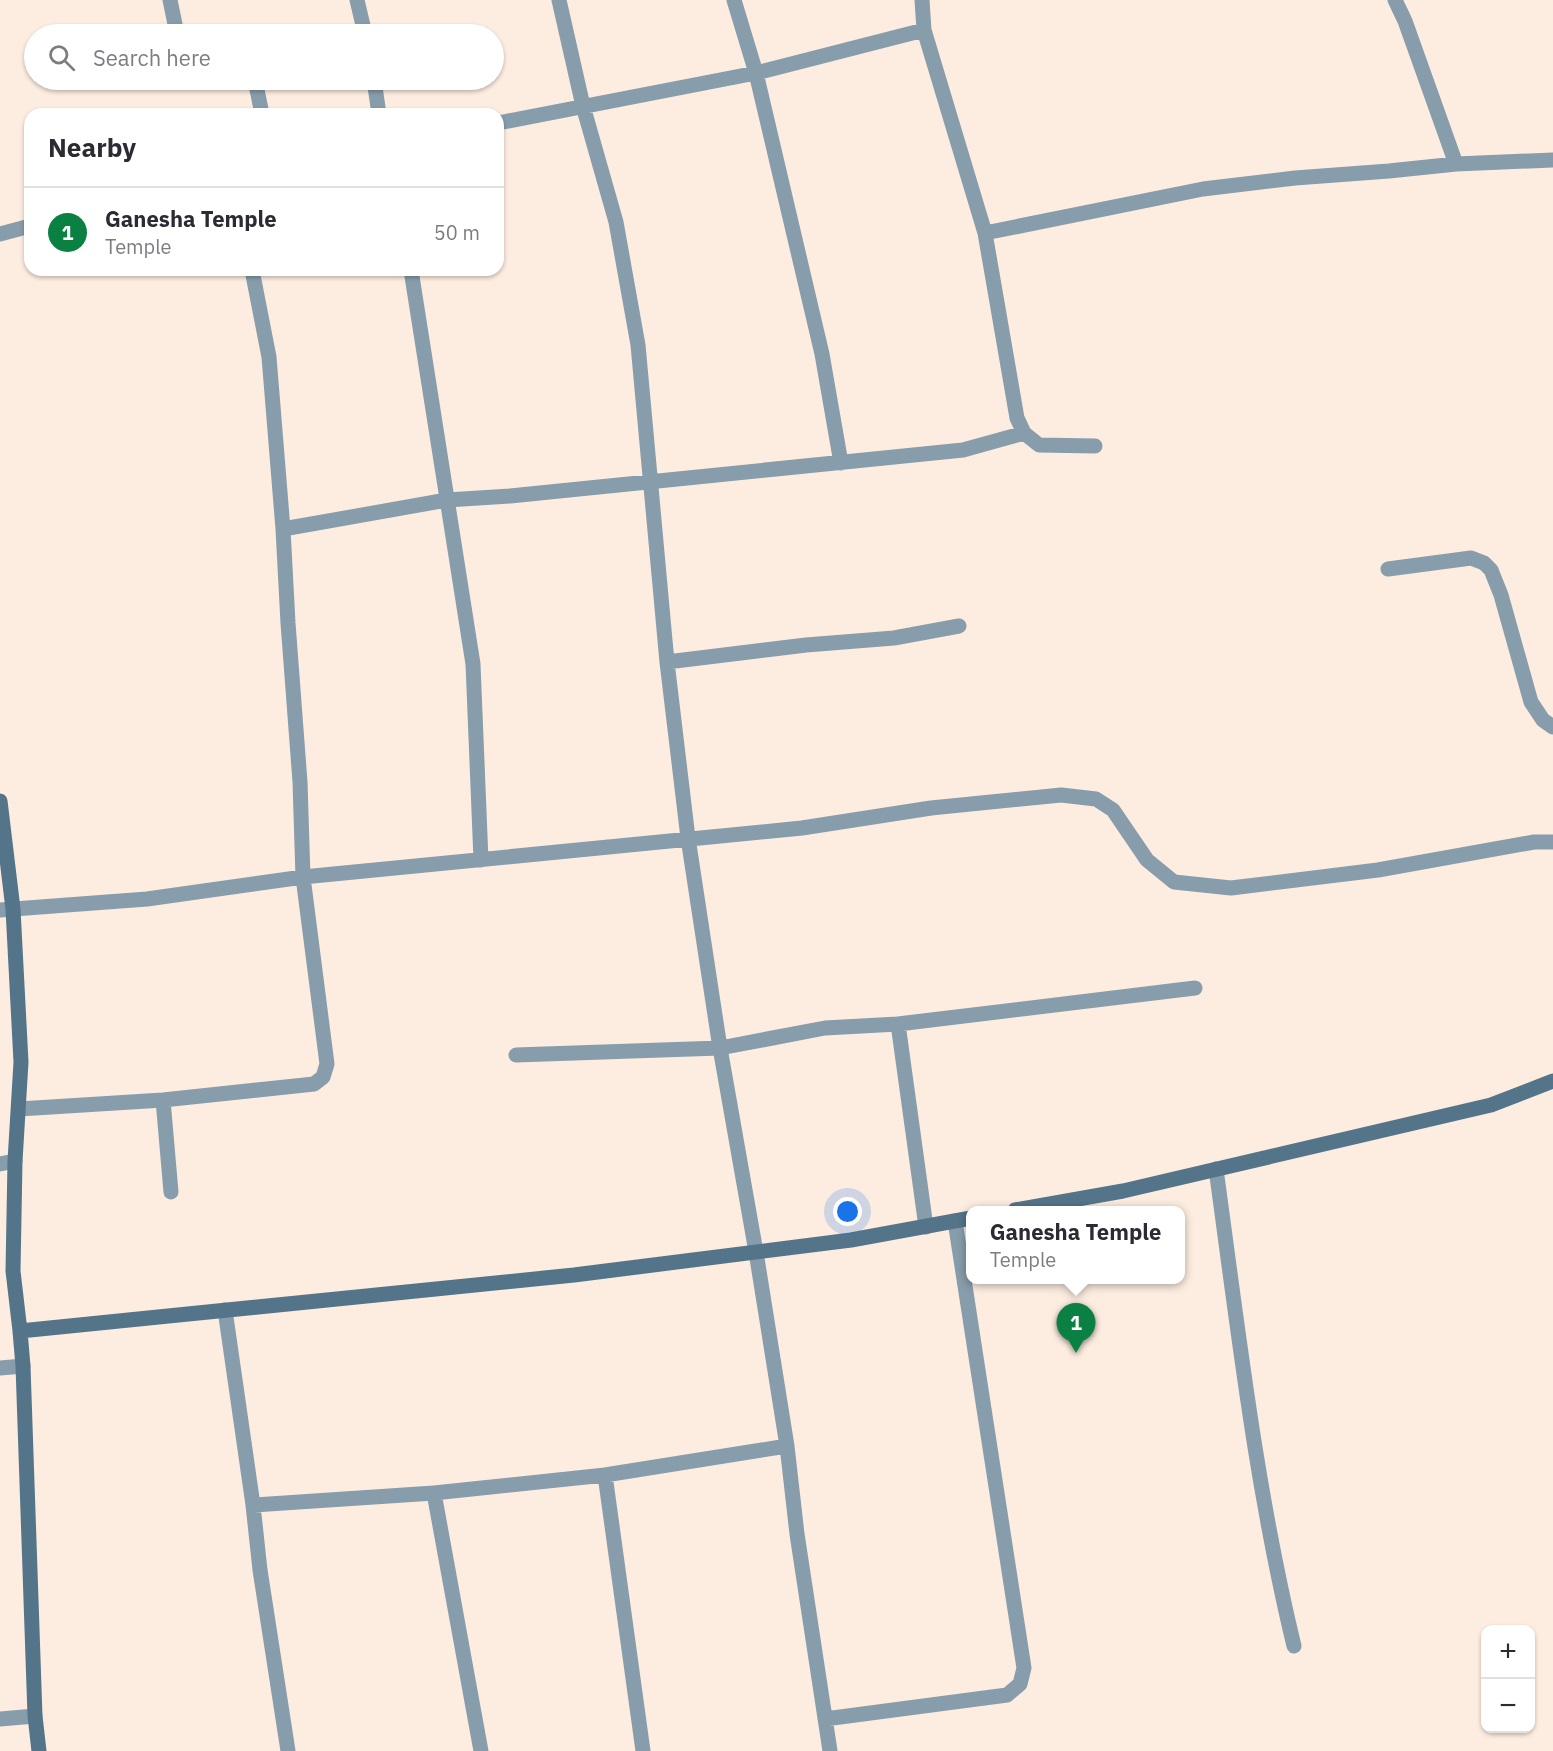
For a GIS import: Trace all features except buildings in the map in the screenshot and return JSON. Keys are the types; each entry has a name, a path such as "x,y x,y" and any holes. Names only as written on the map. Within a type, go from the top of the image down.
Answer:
{"street":[{"path":"170,0 175,24"},
{"path":"357,0 362,24"},
{"path":"559,0 583,106 616,222 638,345 667,662 688,838 720,1048 787,1446 797,1534 830,1751"},
{"path":"735,0 756,73 822,354 841,463"},
{"path":"922,0 924,30 985,233 1017,418 1024,433 1039,445 1095,446"},
{"path":"1395,0 1405,21 1456,164"},
{"path":"504,122 756,73 924,30"},
{"path":"257,90 261,108"},
{"path":"375,90 378,108"},
{"path":"985,233 1203,189 1295,178 1456,164 1553,160"},
{"path":"0,234 24,228"},
{"path":"19,1109 163,1100 314,1084 323,1077 327,1064 303,876 300,782 269,357 253,276"},
{"path":"412,276 473,664 481,860"},
{"path":"283,529 447,500 510,496 963,450 1024,433"},
{"path":"1388,569 1472,558 1484,562 1491,570 1502,596 1532,702 1544,720 1553,727"},
{"path":"667,662 806,645 894,638 959,626"},
{"path":"6,909 147,899 303,876 802,828 931,808 1061,795 1096,799 1113,810 1147,860 1174,882 1231,888 1378,870 1534,842 1553,842"},
{"path":"0,801 6,909 21,1062 19,1109 7,1162 13,1271 23,1366 35,1716 39,1751"},
{"path":"516,1055 720,1048 825,1028 898,1024 1195,988"},
{"path":"898,1024 927,1227"},
{"path":"1038,1206 1123,1191 1491,1105 1553,1081"},
{"path":"163,1100 171,1192"},
{"path":"1216,1169 1252,1437 1282,1596 1294,1646"},
{"path":"20,1331 574,1275 851,1240 966,1219"},
{"path":"825,1719 1006,1695 1020,1684 1024,1668 955,1221"},
{"path":"225,1310 260,1570 288,1751"},
{"path":"0,1368 23,1366"},
{"path":"253,1505 434,1493 605,1475 787,1446"},
{"path":"605,1475 643,1751"},
{"path":"434,1493 481,1751"},
{"path":"0,1719 35,1716"}],"place":[{"name":"Ganesha Temple","path":"1076,1353"}]}
